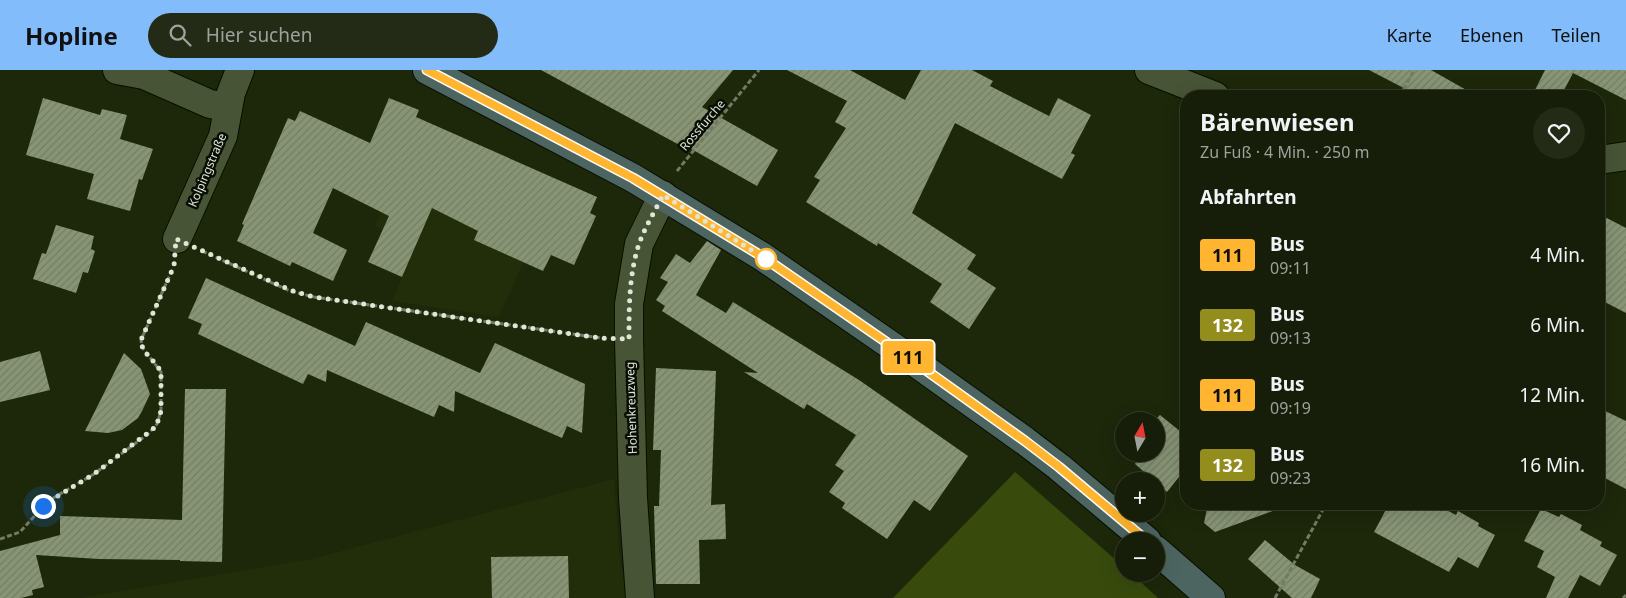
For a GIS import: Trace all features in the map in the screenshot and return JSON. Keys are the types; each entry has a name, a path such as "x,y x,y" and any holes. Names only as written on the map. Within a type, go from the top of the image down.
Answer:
{"street":[{"path":"117,70 144,75 210,104 227,107"},
{"name":"Kolpingstraße","path":"176,239 223,136 227,107 240,70"},
{"path":"427,70 590,154 663,195 763,257 984,410 1059,467 1136,532"},
{"path":"1149,70 1200,90"},
{"path":"1605,159 1626,156"},
{"name":"Hohenkreuzweg","path":"640,598 633,498 629,339 630,290 638,250 645,230 663,195"},
{"path":"1165,558 1211,598"}],"path":[{"name":"Rossfurche","path":"663,195 684,161 759,70"},
{"path":"1403,90 1414,70"},
{"path":"0,539 26,528 48,502 94,474 148,434 157,424 161,411 161,372 142,348 141,340 174,266 176,239 290,290 314,297 600,338 629,339"},
{"path":"1275,598 1323,510"},
{"path":"1623,598 1626,595"}],"shaded area":[{"path":"463,138 516,161 515,164 551,181 553,177 597,197 590,213 596,216 574,265 552,255 543,271 523,263 499,317 392,301 416,245 375,226 380,211 449,168"},
{"path":"1015,472 1115,559 1115,582 1141,582 1158,598 893,598"},
{"path":"614,479 620,561 629,598 80,598 311,559"}],"building":[{"path":"541,70 733,70 702,107 778,150 757,186 686,146 685,148"},
{"path":"787,70 850,70 905,100 921,70 972,70 993,81 990,86 1049,116 1058,98 1091,115 1071,153 1075,155 1062,179 955,123 912,213 976,255 967,269 996,288 969,329 930,302 942,284 878,243 877,246 806,202 820,180 814,177 846,128 835,122 847,101"},
{"path":"1369,70 1431,70 1466,90 1407,90"},
{"path":"1545,70 1626,70 1626,100 1573,73 1564,90 1535,90"},
{"path":"43,98 100,115 102,109 127,115 120,139 153,149 142,180 139,179 130,211 87,199 94,174 26,155"},
{"path":"389,98 419,110 416,117 597,197 590,213 596,216 574,265 551,255 543,271 474,240 478,231 432,208 402,277 368,262 389,216 333,188 313,233 347,250 333,281 292,262 290,266 237,241 244,225 242,224 288,118 295,121 300,111 370,143"},
{"path":"1605,217 1626,228 1626,313 1605,302"},
{"path":"56,225 94,236 91,249 95,251 88,273 83,272 76,293 33,279 42,253 46,254"},
{"path":"707,241 721,250 696,295 726,313 733,302 859,380 968,456 930,511 914,500 887,539 842,508 845,503 829,492 844,471 835,465 856,435 807,404 804,409 744,372 758,373 662,311 665,306 656,300 668,282 660,278 676,254 690,263"},
{"path":"206,278 355,346 366,322 480,373 495,343 585,384 582,433 567,426 562,438 455,391 454,412 439,405 434,417 327,370 326,382 308,374 303,384 198,334 202,324 188,318"},
{"path":"40,351 50,390 0,402 0,362"},
{"path":"124,353 141,369 150,394 142,411 138,418 122,430 108,433 85,431"},
{"path":"656,368 716,371 711,505 725,504 726,539 699,540 700,584 656,584 654,506 659,506 661,450 653,450"},
{"path":"185,389 226,389 222,562 99,559 36,555 44,587 32,590 33,595 21,598 0,598 0,551 60,535 60,516 182,520"},
{"path":"1605,411 1626,421 1626,489 1605,478"},
{"path":"1165,419 1180,431 1180,476 1167,492 1165,490 1165,472 1144,472 1135,464 1136,462 1165,462"},
{"path":"1207,510 1276,510 1215,532 1204,523"},
{"path":"1386,510 1446,510 1456,515 1458,511 1479,523 1478,526 1495,535 1478,568 1458,557 1449,572 1374,532"},
{"path":"1540,510 1543,510 1559,517 1561,514 1582,525 1580,530 1602,542 1600,546 1617,555 1600,586 1580,575 1568,598 1546,598 1555,577 1537,567 1544,551 1524,541"},
{"path":"1265,540 1295,565 1320,579 1311,598 1292,598 1248,559"},
{"path":"568,556 569,598 492,598 491,557"}],"bus line":[{"name":"111","path":"427,70 590,154 688,209 763,257 1025,441 1136,532"}],"route":[{"path":"43,506 94,474 148,434 157,424 161,411 161,372 142,348 141,340 174,266 176,260 176,239 302,295 608,339 629,339 630,290 639,244 663,195 766,259"}]}
